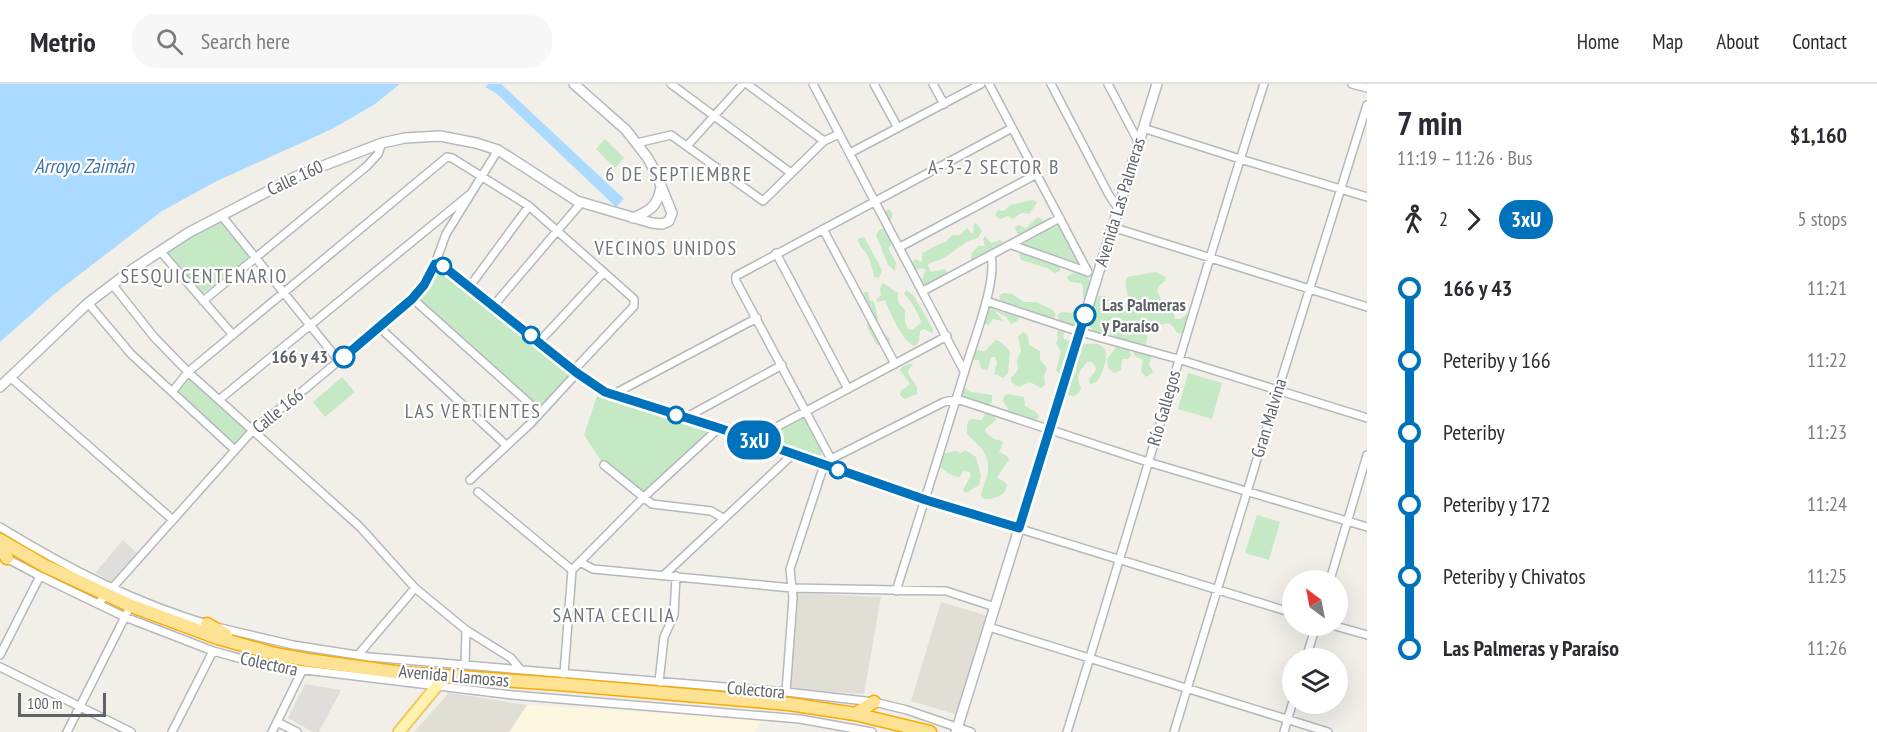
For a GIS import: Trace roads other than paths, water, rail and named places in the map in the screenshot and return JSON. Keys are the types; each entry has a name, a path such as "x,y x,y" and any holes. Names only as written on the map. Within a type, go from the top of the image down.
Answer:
{"highway":[{"name":"Avenida Llamosas","path":"0,540 105,597"},
{"name":"Avenida Llamosas","path":"0,546 43,571 216,644 305,666 440,682 789,704 855,714 930,732"},
{"path":"0,546 4,556"},
{"name":"Avenida Llamosas","path":"129,608 243,645 308,660 402,673 440,682"},
{"path":"207,624 243,645"},
{"name":"Avenida Llamosas","path":"554,689 734,710 785,710 831,716 905,732"},
{"path":"855,714 874,702"}],"main road":[{"name":"Calle 160","path":"0,387 88,303 112,284 188,233 297,176 382,143 405,138 440,136 476,143 498,150 581,203 662,224 669,221 672,213 661,185 638,143 574,84"},
{"name":"Avenida Las Palmeras","path":"957,730 1080,332 1092,274 1112,227 1157,84"},
{"path":"633,218 655,207 661,185"},
{"path":"399,732 440,682"}],"street":[{"path":"670,84 791,173"},
{"path":"687,146 745,84 824,141"},
{"path":"813,84 964,371"},
{"path":"874,84 898,128"},
{"path":"933,84 944,104"},
{"path":"850,153 981,84"},
{"path":"989,84 1092,274"},
{"path":"1051,84 1118,208"},
{"path":"1108,84 1139,143"},
{"name":"Río Gallegos","path":"1067,732 1178,359 1264,84"},
{"path":"1352,84 1367,88"},
{"name":"Gran Malvina","path":"1174,732 1367,105"},
{"path":"831,459 736,281 736,276 1012,128"},
{"path":"1143,128 1367,197"},
{"path":"638,143 671,135 763,201 824,141 839,134"},
{"path":"203,301 367,166 378,154 382,143"},
{"name":"Calle 166","path":"105,597 253,430 412,299 424,285 446,234 498,150"},
{"path":"172,392 188,372 447,157 529,206 633,299 634,306 540,413 470,480"},
{"path":"900,247 1037,174"},
{"path":"220,399 473,191"},
{"path":"494,305 581,203"},
{"path":"470,286 529,206"},
{"path":"221,215 339,361"},
{"path":"923,291 1060,218"},
{"path":"1112,227 1367,307"},
{"path":"823,229 895,364"},
{"path":"1012,245 1092,274"},
{"path":"161,252 233,335"},
{"path":"776,253 848,389"},
{"path":"896,591 986,301 993,271 990,256"},
{"path":"435,264 443,266 470,286 596,388 926,500 1282,610"},
{"path":"539,342 604,272"},
{"path":"112,284 150,332 188,372 360,527 416,588 466,630 506,654 520,669"},
{"path":"412,299 540,413"},
{"path":"986,301 1080,332 1178,359 1367,418"},
{"path":"88,303 130,354 235,450"},
{"path":"614,394 757,318"},
{"path":"379,327 506,445"},
{"path":"752,440 947,336"},
{"path":"685,418 782,365"},
{"path":"10,377 173,520"},
{"path":"786,692 792,588 790,569 824,465 831,459 944,402 957,399 1148,462 1367,527"},
{"path":"564,674 572,570 644,497 719,428"},
{"path":"664,575 793,454"},
{"path":"1333,570 1367,455"},
{"path":"604,465 652,504 711,511 723,518"},
{"path":"478,492 572,570"},
{"path":"0,528 57,561 105,597"},
{"path":"4,556 40,576 105,597"},
{"path":"580,562 593,569 792,588 946,591 995,607"},
{"path":"0,655 40,576"},
{"path":"659,682 664,637 674,615 676,576"},
{"path":"358,655 416,588"},
{"path":"67,732 129,608"},
{"name":"Colectora","path":"129,608 207,624 263,639 369,657 520,669 554,689 564,674 786,692 874,702 907,710 957,730 971,732"},
{"name":"Colectora","path":"129,608 213,651 264,666 440,682"},
{"path":"989,627 1328,732"},
{"path":"440,682 465,665 466,630"},
{"path":"1348,630 1367,635"},
{"path":"172,732 213,651"},
{"path":"0,667 131,732"},
{"path":"272,732 302,671"},
{"name":"Colectora","path":"734,710 872,732"},
{"path":"1284,732 1289,714"},
{"path":"277,722 297,732"}],"water":[{"name":"Arroyo Zaimán","path":"0,84 400,84 375,104 332,129 217,181 162,211 53,295 0,342"},
{"path":"488,84 501,84 624,199 616,207 496,93 485,87"}],"place":[{"name":"Las Palmeras y Paraíso","path":"1085,315"},
{"name":"166 y 43","path":"344,357"}],"district":[{"name":"A-3-2 SECTOR B","path":"994,167"},
{"name":"6 DE SEPTIEMBRE","path":"679,174"},
{"name":"VECINOS UNIDOS","path":"666,248"},
{"name":"SESQUICENTENARIO","path":"204,276"},
{"name":"LAS VERTIENTES","path":"473,411"},
{"name":"SANTA CECILIA","path":"614,615"}]}
